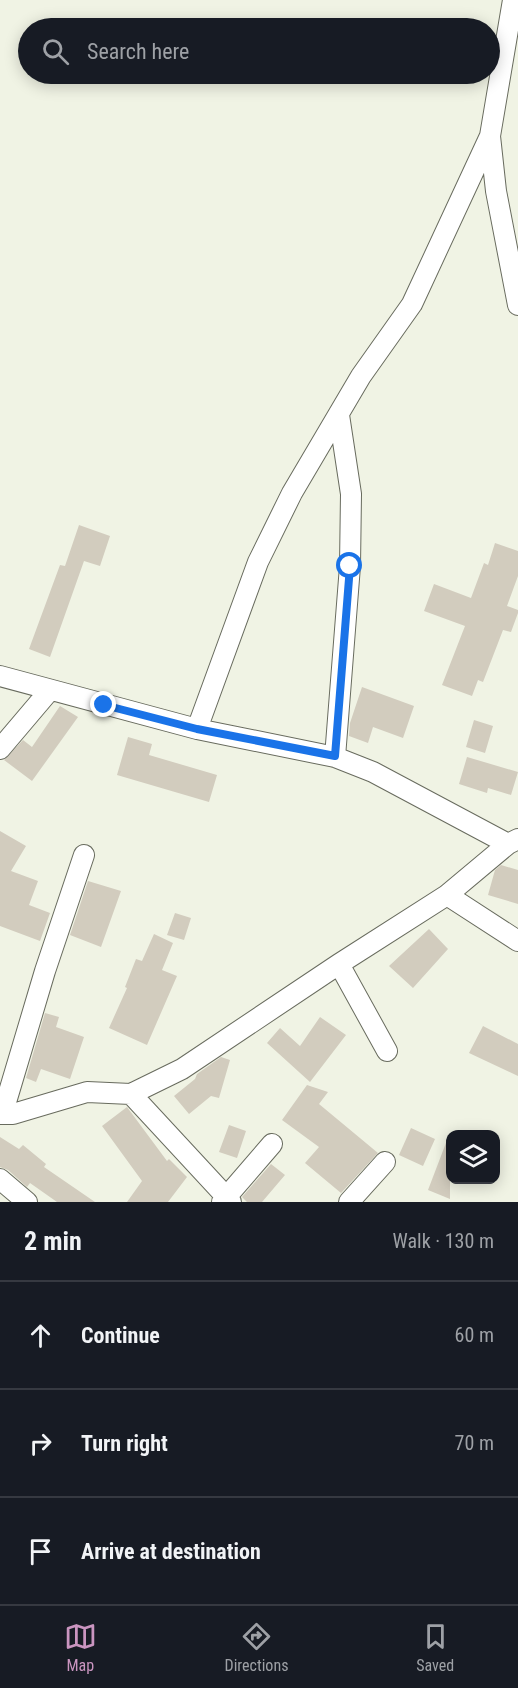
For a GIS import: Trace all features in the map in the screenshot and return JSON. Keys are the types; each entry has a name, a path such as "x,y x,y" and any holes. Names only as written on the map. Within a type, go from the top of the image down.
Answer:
{"street":[{"path":"500,77 513,0"},
{"path":"197,729 258,562 292,493 361,376 412,304 490,136 499,84"},
{"path":"490,136 496,191 518,305"},
{"path":"335,756 350,566 351,506 339,415"},
{"path":"0,676 197,729 335,756 373,772 513,842 447,896 339,964 182,1069 130,1094 87,1092 5,1107 45,971 84,855"},
{"path":"0,749 50,690"},
{"path":"447,896 518,941"},
{"path":"339,964 387,1051"},
{"path":"130,1094 226,1200 272,1144"},
{"path":"348,1202 385,1162"},
{"path":"0,1179 27,1202"}],"building":[{"path":"79,525 110,536 100,566 84,561 50,657 29,649 60,565 65,566"},
{"path":"495,543 518,551 518,576 507,606 518,610 518,613 511,632 503,630 483,682 478,680 472,696 442,685 465,626 424,611 434,584 471,598 484,563 488,565"},
{"path":"362,687 414,706 403,738 373,727 368,743 349,736 350,723"},
{"path":"60,706 78,717 32,781 4,760 23,740 32,747"},
{"path":"474,720 493,726 485,753 466,747"},
{"path":"128,737 152,744 149,755 217,775 209,802 117,775"},
{"path":"467,757 518,772 511,795 488,788 487,793 459,784"},
{"path":"0,831 26,846 11,871 38,881 29,905 50,913 40,941 0,926"},
{"path":"501,865 518,870 518,904 488,895 495,870"},
{"path":"88,881 121,891 101,947 70,935"},
{"path":"175,913 191,918 184,940 167,935"},
{"path":"429,929 448,949 413,988 389,966"},
{"path":"154,934 173,943 162,970 177,976 147,1045 109,1028 127,988 125,987 136,959 142,961"},
{"path":"45,1013 59,1017 56,1027 84,1037 70,1079 41,1069 36,1082 26,1078"},
{"path":"320,1017 346,1035 310,1082 267,1043 280,1028 300,1046"},
{"path":"483,1026 518,1044 518,1076 469,1053"},
{"path":"221,1057 230,1060 219,1098 211,1096 189,1114 174,1096 195,1079 197,1074"},
{"path":"307,1085 328,1092 319,1104 378,1153 341,1193 305,1163 319,1147 282,1120"},
{"path":"127,1107 167,1161 169,1159 187,1177 168,1202 127,1202 142,1181 102,1126"},
{"path":"229,1125 246,1131 237,1158 219,1152"},
{"path":"411,1128 435,1139 423,1166 399,1155"},
{"path":"0,1137 19,1149 23,1145 46,1164 44,1167 95,1202 57,1202 30,1183 27,1187 8,1170 0,1167"},
{"path":"446,1143 446,1184 450,1184 450,1199 428,1190"},
{"path":"271,1164 285,1175 262,1202 247,1202 242,1197"}],"route":[{"path":"104,705 197,729 335,756 350,566"}]}
